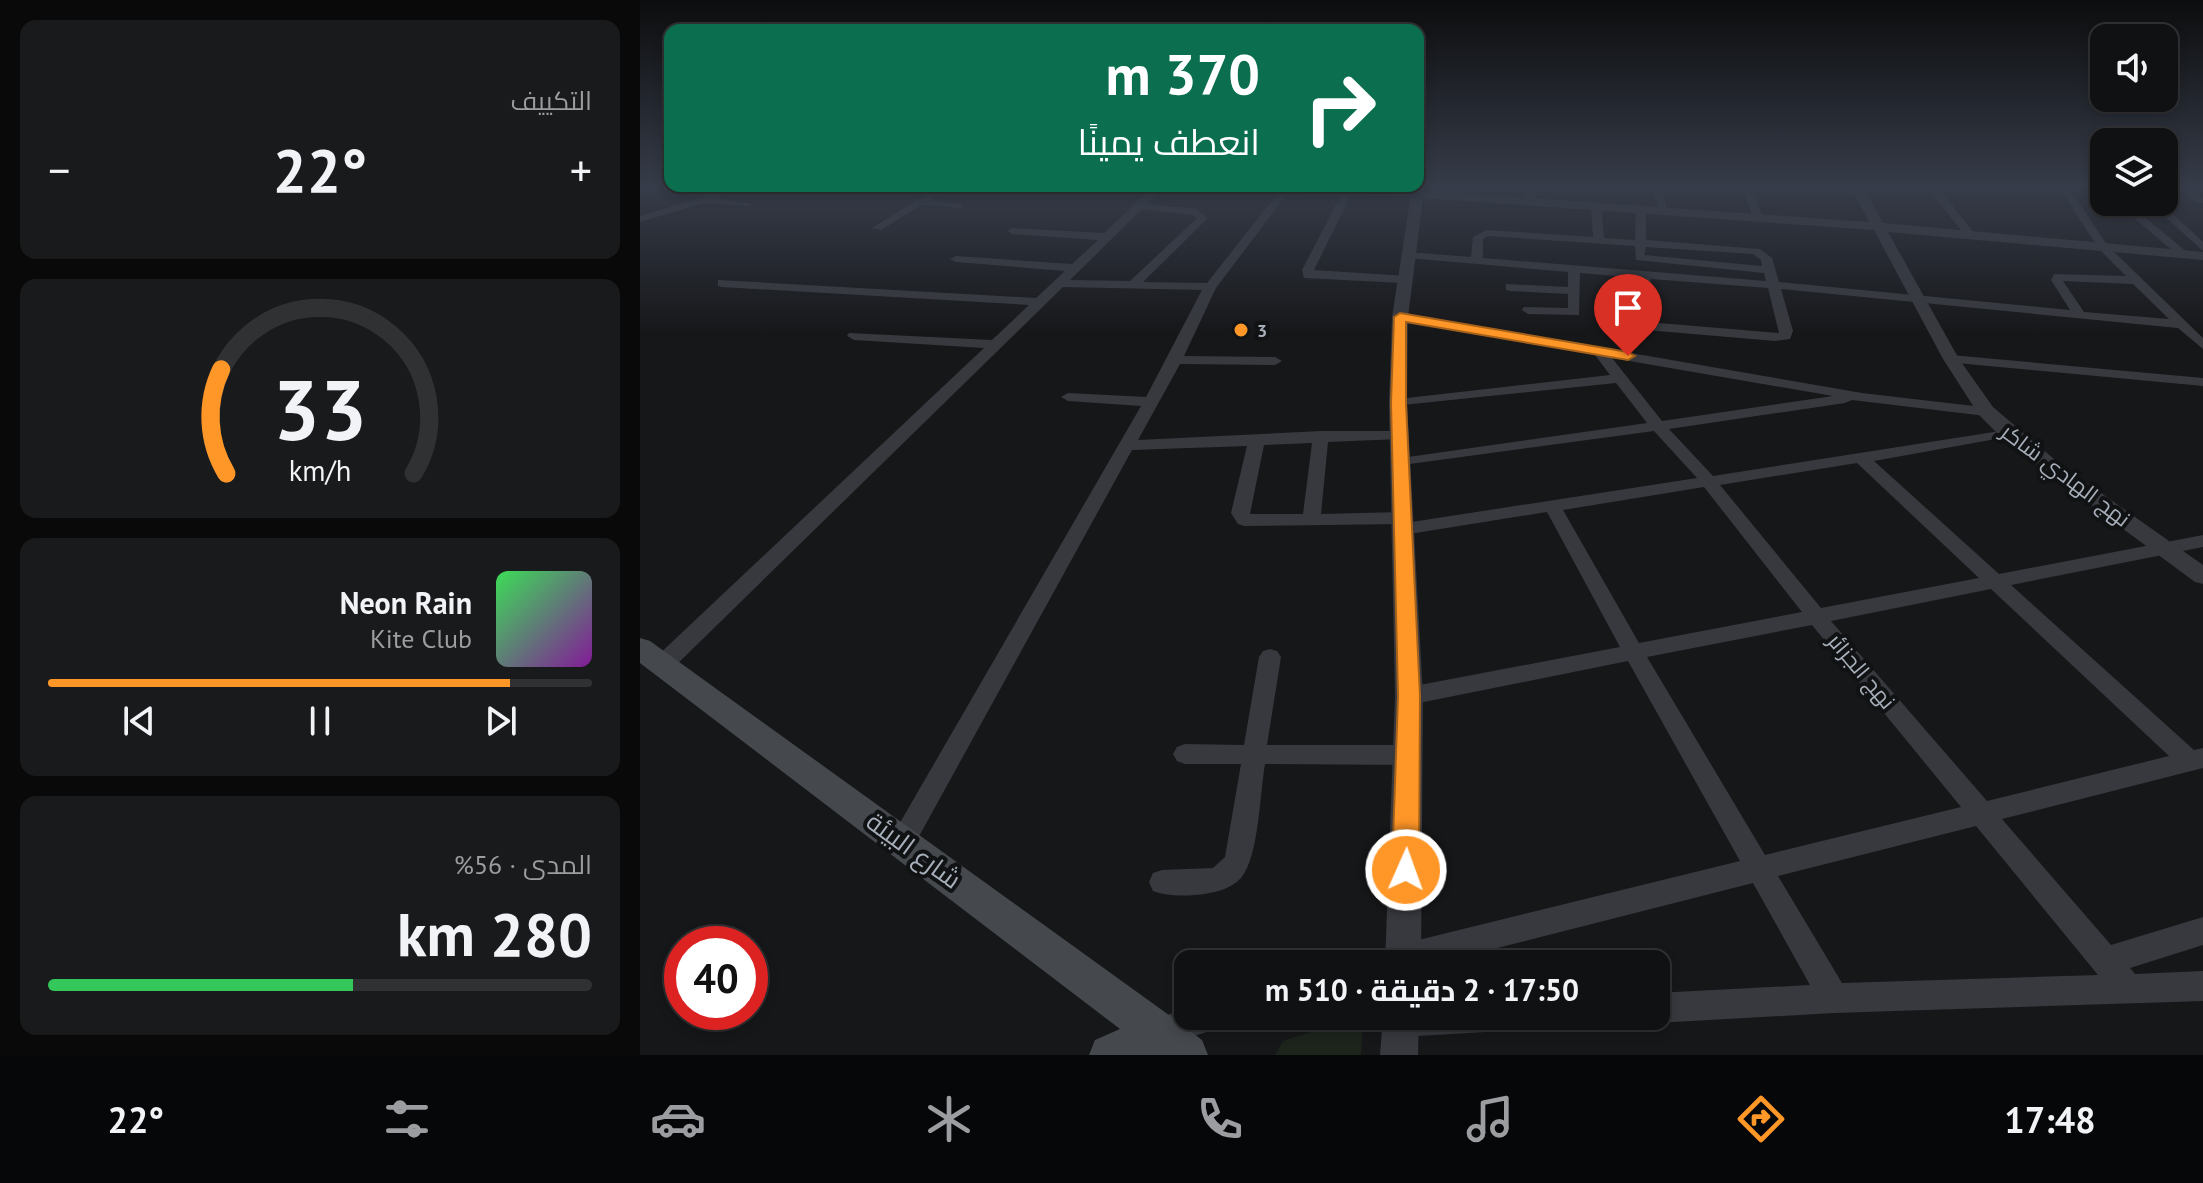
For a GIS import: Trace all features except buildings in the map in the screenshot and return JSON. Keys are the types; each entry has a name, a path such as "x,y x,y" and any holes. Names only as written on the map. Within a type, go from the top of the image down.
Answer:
{"main road":[{"name":"شارع البيئة","path":"651,656 1173,1044"},
{"path":"1110,1055 1173,1044"}],"street":[{"path":"1080,235 1108,237"},
{"path":"1135,283 1185,235"},
{"path":"903,841 1175,360 1210,287 1251,235"},
{"path":"1326,235 1308,275 1403,279"},
{"path":"1396,950 1409,755 1398,403 1400,317 1411,235"},
{"path":"1477,261 1478,237 1481,235"},
{"path":"1519,235 1599,238 1639,242 1756,251 1764,256 1775,284 1786,331 1783,337 1640,332 1643,274 1640,258 1639,242 1639,235"},
{"name":"نهج الهادي شاكر","path":"1883,235 1951,359 1986,411 2007,432 2203,576"},
{"path":"1973,235 2203,256"},
{"path":"2095,235 2135,280 2203,345"},
{"path":"2160,235 2183,254"},
{"path":"651,656 1108,237"},
{"path":"1408,255 1775,284 2182,324"},
{"path":"1640,258 1769,270"},
{"path":"956,259 1076,268"},
{"path":"1528,310 1573,313 1574,269"},
{"path":"2080,316 2058,277 2135,280"},
{"path":"722,283 1040,302"},
{"path":"1061,283 1210,287"},
{"path":"1510,287 1572,291"},
{"path":"1400,317 1862,397 1986,411"},
{"path":"854,336 993,344"},
{"name":"نهج الجزائر","path":"1599,351 1815,615 2129,989"},
{"path":"1951,359 2203,382"},
{"path":"1175,360 1275,361"},
{"path":"1398,403 1619,378"},
{"path":"1068,397 1151,402"},
{"path":"1401,463 1862,397"},
{"path":"1257,439 1239,516 1244,520 1403,523 1552,506 2007,432"},
{"path":"1125,445 1224,444 1257,439 1400,434"},
{"path":"1311,520 1321,436"},
{"path":"1861,458 1991,580 2196,759"},
{"path":"1552,506 1834,998"},
{"path":"1409,696 2203,541"},
{"path":"1162,882 1212,882 1231,873 1237,861 1270,657"},
{"path":"1185,754 1409,755"},
{"path":"1438,950 2196,759"},
{"path":"2106,961 2203,931"},
{"path":"1670,1007 1834,998 2203,986"},
{"path":"1173,1044 1192,1030"}],"shaded area":[{"path":"1316,1030 1363,1030 1361,1055 1275,1055 1283,1041"}],"place":[{"name":"3","path":"1241,330"}],"route":[{"path":"1406,870 1409,696 1398,403 1400,317 1628,356"}]}
